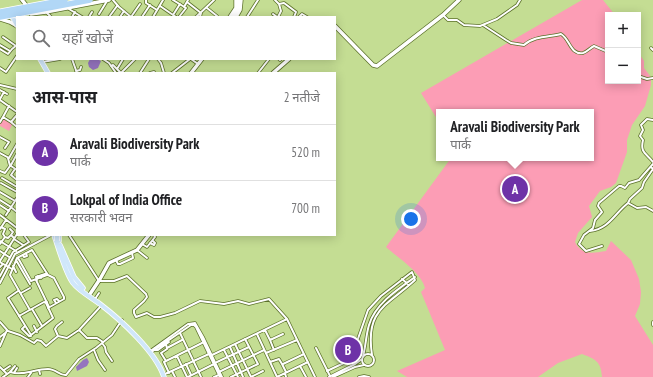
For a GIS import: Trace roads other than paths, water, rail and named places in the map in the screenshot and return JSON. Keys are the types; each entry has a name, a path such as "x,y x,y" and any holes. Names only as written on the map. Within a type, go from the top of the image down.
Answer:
{"highway":[{"path":"0,15 65,0"},
{"path":"0,15 90,0"}],"main road":[{"path":"10,13 16,20"},
{"path":"10,13 16,23"},
{"path":"40,60 46,72"},
{"path":"57,236 70,274 79,288"},
{"path":"57,236 69,275 74,284 122,320"},
{"path":"58,241 74,277 81,286 122,320 151,352 160,368 167,375"}],"street":[{"path":"22,0 29,5 32,14"},
{"path":"0,15 10,13 29,5 52,0"},
{"path":"10,13 21,16 108,0"},
{"path":"99,14 108,0"},
{"path":"113,0 117,6 130,16"},
{"path":"146,0 146,2 157,10"},
{"path":"154,16 163,0"},
{"path":"174,0 184,6"},
{"path":"178,16 186,8 184,6 187,1 201,16 214,0"},
{"path":"235,16 243,7 240,0"},
{"path":"234,16 240,0"},
{"path":"248,16 258,0"},
{"path":"275,0 281,12 279,16"},
{"path":"336,27 373,65 377,66 443,15 459,0"},
{"path":"443,15 448,20 457,20 464,25 478,26 501,17 518,5 520,0"},
{"path":"42,2 46,12 50,16"},
{"path":"132,16 140,4"},
{"path":"160,6 173,15 180,4"},
{"path":"278,4 288,4 296,12 294,16"},
{"path":"143,16 150,5"},
{"path":"110,16 117,6"},
{"path":"68,8 81,16"},
{"path":"207,8 217,16"},
{"path":"0,15 30,10 32,14"},
{"path":"121,16 124,11"},
{"path":"73,16 75,12"},
{"path":"90,16 92,12"},
{"path":"0,15 16,25"},
{"path":"483,25 511,43 524,45 528,41 537,38 561,34 576,52 584,53 594,46 605,51"},
{"path":"3,37 16,44"},
{"path":"0,45 10,51"},
{"path":"0,49 8,54 12,48 16,46"},
{"path":"12,48 16,51"},
{"path":"0,68 6,72 10,70 16,58"},
{"path":"40,60 52,60"},
{"path":"72,60 77,72 81,67"},
{"path":"105,60 115,72"},
{"path":"117,69 122,60"},
{"path":"124,72 134,60"},
{"path":"141,72 148,60"},
{"path":"159,60 164,72"},
{"path":"173,72 189,60"},
{"path":"193,72 201,60"},
{"path":"193,72 201,60"},
{"path":"259,72 268,60"},
{"path":"275,72 288,60"},
{"path":"111,66 113,65 120,72"},
{"path":"641,77 647,79 653,78"},
{"path":"0,85 16,89"},
{"path":"0,90 7,94"},
{"path":"4,92 0,100 16,112"},
{"path":"5,104 8,99"},
{"path":"0,122 10,106"},
{"path":"11,122 16,114"},
{"path":"3,117 16,126"},
{"path":"602,246 588,251 584,250 580,243 585,234 594,227 595,220 602,212 598,206 599,203 619,186 625,188 629,183 639,180 653,163 649,156 643,151 643,140 640,136 643,130 641,125 648,118 653,120"},
{"path":"0,136 9,142 5,148"},
{"path":"8,158 16,146"},
{"path":"0,153 8,158 10,165 16,169 11,175 16,179"},
{"path":"0,175 1,171 5,174 16,156"},
{"path":"590,231 597,230 611,221 629,200 642,189 644,182 653,169 650,167"},
{"path":"2,178 16,186"},
{"path":"2,183 16,191"},
{"path":"0,192 16,200 14,209"},
{"path":"0,200 14,209"},
{"path":"628,203 638,208 646,207 652,210 653,207"},
{"path":"0,205 9,211"},
{"path":"6,215 9,211 14,209"},
{"path":"0,215 16,227"},
{"path":"1,228 7,220"},
{"path":"0,223 5,237"},
{"path":"4,231 7,228 10,229 13,225"},
{"path":"10,229 13,232 11,235 23,245"},
{"path":"11,235 8,238 5,237 1,242 15,250 17,253"},
{"path":"4,270 0,267 1,262 4,254 16,235"},
{"path":"0,276 15,250 30,241 25,236"},
{"path":"0,283 17,253 48,236"},
{"path":"70,236 99,281"},
{"path":"90,294 109,263 137,250 148,236"},
{"path":"142,244 147,247 154,236"},
{"path":"25,249 26,253"},
{"path":"0,250 10,257"},
{"path":"42,326 20,293 11,276 12,269 17,259 23,254 33,250 47,275 54,278 64,297 59,302 54,303 49,307"},
{"path":"137,250 147,258"},
{"path":"17,259 31,285"},
{"path":"1,262 16,272"},
{"path":"316,348 327,371 330,377 356,364 362,359 369,324 373,315 382,305 415,280 415,277 411,272 376,300 366,314 352,356 346,362 327,371"},
{"path":"20,293 40,277 47,275"},
{"path":"99,281 114,280 126,275 129,277 147,295 144,301 134,310 136,317 147,313 154,317 160,317 175,313 200,301 224,304 238,301 249,304 269,299 287,319 315,377"},
{"path":"402,279 408,284"},
{"path":"19,290 8,298 31,335 54,317 36,280"},
{"path":"333,377 355,367 365,365 369,366 373,363 374,359 370,342 370,328 373,319 386,304 408,284"},
{"path":"96,299 99,293"},
{"path":"376,300 382,305"},
{"path":"19,316 44,302 46,303"},
{"path":"58,336 68,338 79,330 102,305"},
{"path":"46,318 48,322"},
{"path":"167,375 186,364 224,350 287,319"},
{"path":"10,372 30,373 38,370 52,369 62,375 66,375 79,359 94,350 112,335 122,320"},
{"path":"0,322 6,332 20,335 34,343 37,340 41,341 46,346 58,336"},
{"path":"58,336 55,329 62,322"},
{"path":"151,352 158,350 190,323 194,324 220,376"},
{"path":"34,326 36,332"},
{"path":"79,330 87,338 98,338 103,342 106,352 112,361"},
{"path":"265,330 274,350"},
{"path":"0,337 6,332"},
{"path":"0,346 6,332"},
{"path":"151,352 180,333"},
{"path":"151,352 180,333"},
{"path":"180,333 201,377"},
{"path":"257,334 277,377 308,362"},
{"path":"270,340 283,334"},
{"path":"98,338 99,345"},
{"path":"231,377 237,376 241,372 258,364 245,339"},
{"path":"167,375 164,363 166,361 161,353 183,340"},
{"path":"266,353 297,340"},
{"path":"166,361 202,343"},
{"path":"166,344 168,348"},
{"path":"235,344 250,375"},
{"path":"230,347 244,377 250,375 251,377 263,371"},
{"path":"217,362 249,347"},
{"path":"94,350 98,360 105,370"},
{"path":"224,350 237,376"},
{"path":"221,371 264,350"},
{"path":"282,364 304,354"},
{"path":"363,356 367,354 372,355"},
{"path":"210,355 220,376"},
{"path":"176,356 187,377 214,364"},
{"path":"270,362 279,359 286,377"},
{"path":"362,359 365,365"},
{"path":"186,364 191,375"},
{"path":"4,370 10,366"},
{"path":"300,366 306,377"},
{"path":"0,367 7,374"},
{"path":"2,377 16,367 14,373"},
{"path":"38,370 40,374"},
{"path":"28,377 30,373"},
{"path":"167,375 175,377"},
{"path":"214,377 220,376"},
{"path":"359,377 369,377"}],"place":[{"name":"Aravali Biodiversity Park","path":"515,189"},
{"name":"Lokpal of India Office","path":"348,350"}]}
